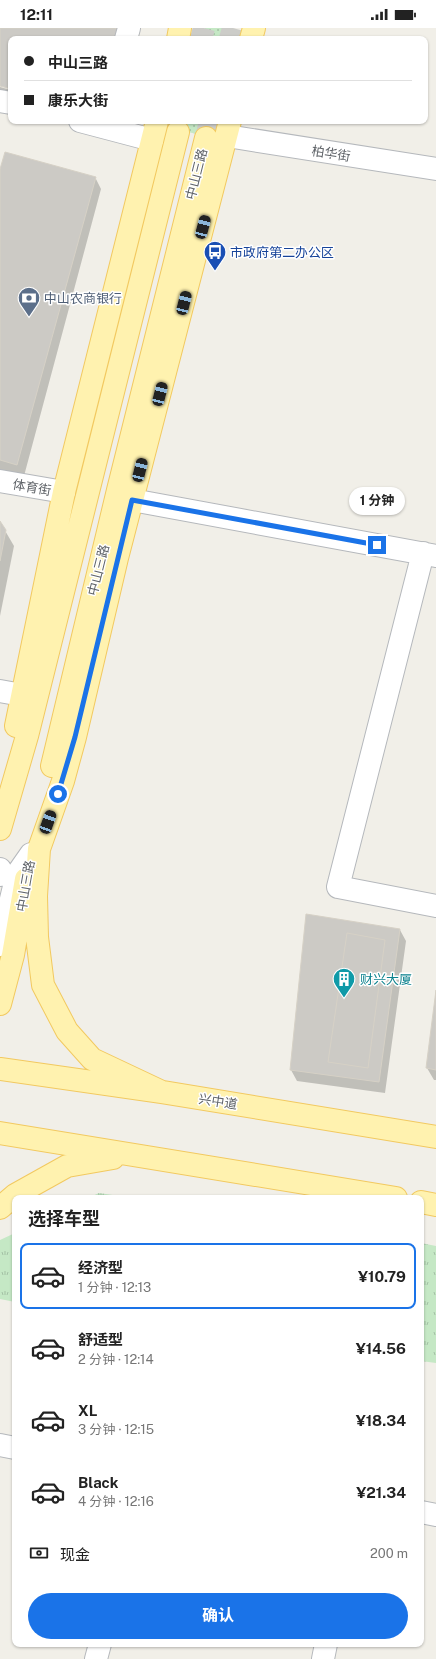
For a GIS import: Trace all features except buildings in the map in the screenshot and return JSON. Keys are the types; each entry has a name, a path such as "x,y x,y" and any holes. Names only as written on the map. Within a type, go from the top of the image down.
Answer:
{"main road":[{"path":"0,817 22,695 64,492 154,130"},
{"path":"0,829 27,736 178,132"},
{"name":"中山三路","path":"35,851 63,781 221,132"},
{"name":"中山三路","path":"0,1004 118,490 221,132"},
{"path":"35,851 37,937 43,985 67,1031 92,1059 162,1092"},
{"name":"兴中道","path":"0,1069 162,1092 436,1137"},
{"path":"0,1133 378,1195"},
{"path":"16,1195 67,1166 131,1155"},
{"path":"0,1208 12,1198"},
{"path":"424,1203 436,1205"}],"street":[{"path":"106,124 154,130"},
{"name":"柏华街","path":"221,132 436,170"},
{"name":"体育街","path":"0,481 64,492"},
{"path":"132,500 430,555 338,888 436,906"},
{"path":"0,691 22,695"},
{"path":"0,945 16,874 35,851"},
{"path":"0,869 0,875"},
{"path":"0,1445 12,1447"},
{"path":"424,1512 436,1514"},
{"path":"96,1659 99,1647"},
{"path":"324,1659 326,1647"}],"green space":[{"path":"205,28 231,28 230,36 203,36"},
{"path":"169,124 219,124 217,138 168,128"},
{"path":"99,1193 113,1195 95,1195"},
{"path":"12,1234 12,1301 0,1299 0,1240"},
{"path":"424,1244 436,1246 436,1363 424,1361"}],"tunnel":[{"path":"202,36 204,28"},
{"path":"231,36 233,28"},
{"path":"206,138 209,124"}],"place":[{"name":"市政府第二办公区","path":"215,272"},
{"name":"中山农商银行","path":"29,318"},
{"name":"财兴大厦","path":"344,998"}],"route":[{"path":"58,794 75,737 132,500 377,545"}]}
